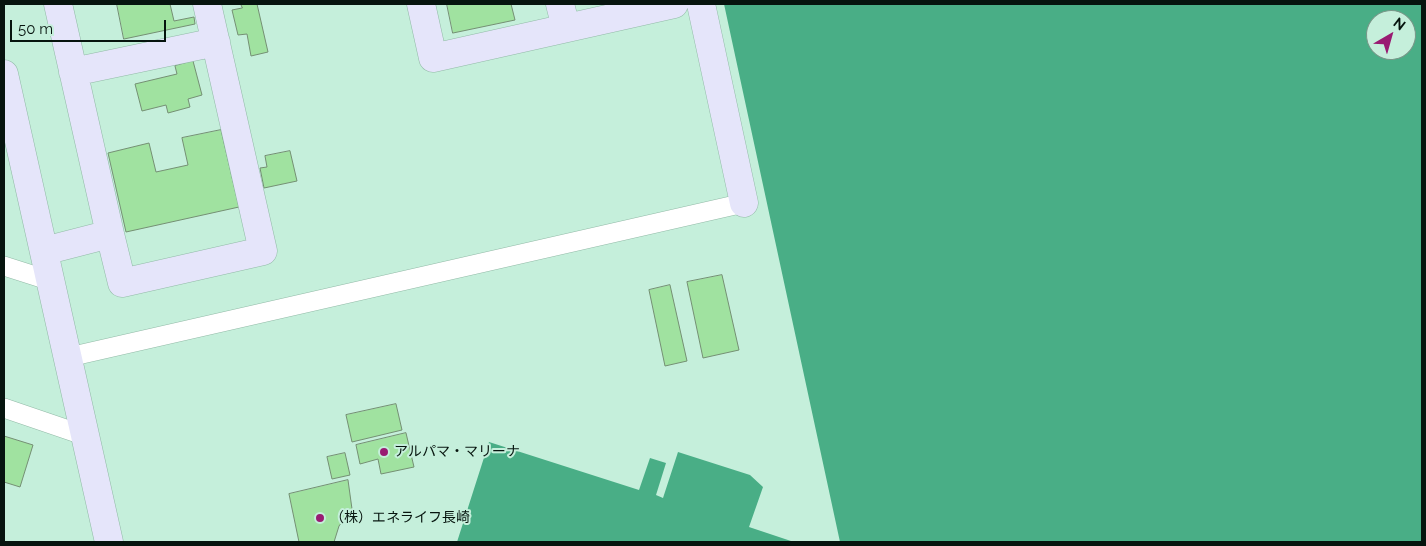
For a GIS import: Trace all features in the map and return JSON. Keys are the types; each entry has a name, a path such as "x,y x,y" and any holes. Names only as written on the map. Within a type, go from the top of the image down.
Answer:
{"street":[{"path":"58,4 122,283 263,251 207,4"},
{"path":"421,4 433,58 563,16 674,4"},
{"path":"68,357 744,203 701,4"},
{"path":"73,72 216,42"},
{"path":"4,74 109,542"},
{"path":"44,251 110,234"},
{"path":"4,266 51,281"},
{"path":"4,408 86,436"}],"shaded area":[{"path":"724,4 1422,4 1422,542 840,542"},
{"path":"489,442 639,490 650,458 666,463 656,495 663,498 678,452 750,475 763,487 749,527 794,542 457,542"}],"building":[{"path":"117,4 170,4 174,21 194,17 195,24 124,39"},
{"path":"241,4 257,4 268,52 251,56 247,34 238,35 232,10 242,8"},
{"path":"447,4 511,4 515,20 453,33"},
{"path":"193,61 202,95 188,99 190,107 168,113 166,105 142,111 135,84 177,74 175,66"},
{"path":"221,130 239,207 126,232 108,153 149,143 156,172 188,165 182,138"},
{"path":"290,151 297,181 264,188 260,168 267,167 265,156"},
{"path":"722,275 739,350 703,358 687,282"},
{"path":"670,285 687,361 665,366 649,290"},
{"path":"396,404 402,430 352,442 346,415"},
{"name":"アルパマ・マリーナ","path":"406,433 414,467 381,474 378,459 360,464 356,445"},
{"path":"4,436 33,445 20,487 4,482"},
{"path":"345,453 350,475 332,479 327,457"},
{"name":"（株）エネライフ長崎","path":"348,480 352,509 339,526 334,542 299,542 289,494"}],"place":[{"name":"アルパマ・マリーナ","path":"384,452"},
{"name":"（株）エネライフ長崎","path":"320,518"}]}
